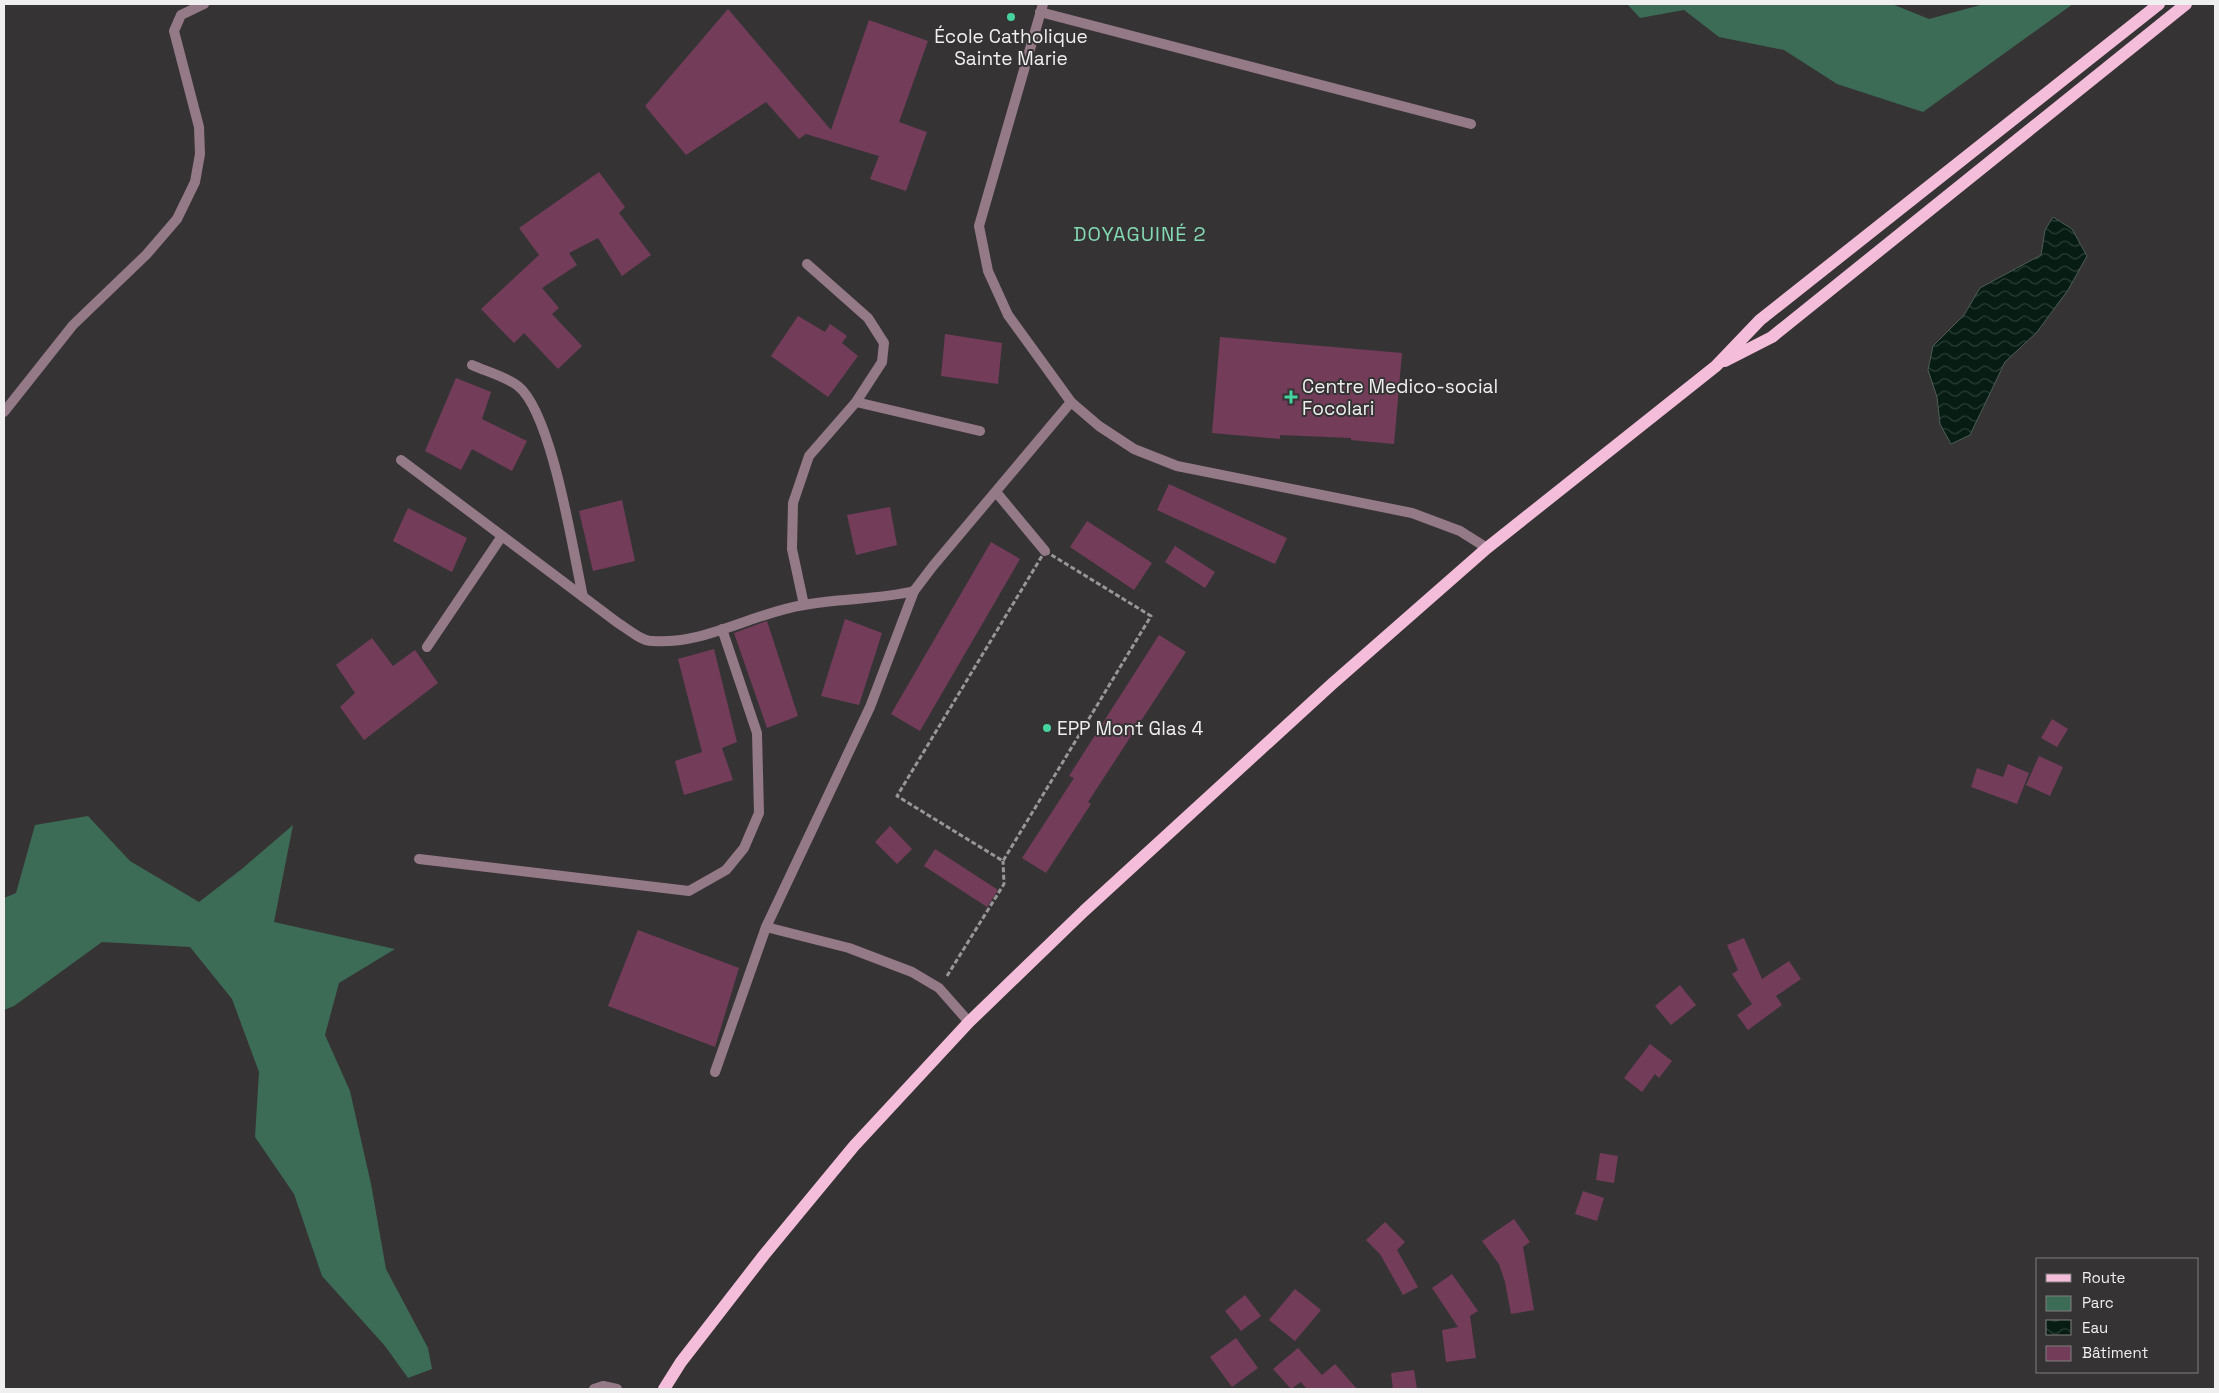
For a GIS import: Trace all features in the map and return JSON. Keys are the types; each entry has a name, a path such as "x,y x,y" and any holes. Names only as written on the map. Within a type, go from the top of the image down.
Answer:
{"main road":[{"path":"664,1389 681,1362 764,1255 854,1146 969,1022 1084,911 1259,751 1487,548 1716,366 1760,320 2159,4"},
{"path":"1716,366 1772,337 2186,4"}],"street":[{"path":"4,412 73,325 146,255 176,219 195,182 200,154 199,127 174,31 181,15 204,4"},
{"path":"1471,124 1042,8 980,226 988,271 1008,315 1071,402 1099,426 1134,449 1177,466 1412,513 1460,531 1487,548"},
{"path":"804,605 792,549 793,503 809,456 856,402 882,362 884,343 868,318 807,264"},
{"path":"472,364 518,386 535,410 551,450 583,597"},
{"path":"856,402 980,431"},
{"path":"715,1072 766,927 870,707 914,591 1071,402"},
{"path":"401,460 618,624 649,641 683,641 765,614 804,605 887,598 914,591"},
{"path":"996,492 1045,551"},
{"path":"427,647 502,536"},
{"path":"419,858 689,891 726,870 744,848 758,813 757,733 722,629"},
{"path":"766,927 849,948 912,972 939,988 969,1022"},
{"path":"594,1389 603,1386 617,1389"}],"path":[{"path":"939,988 1004,884 1003,861 1151,616 1045,551 897,796 1003,861"}],"green space":[{"path":"1627,4 1892,4 1929,19 1984,4 2073,4 1923,112 1837,84 1784,50 1719,37 1684,10 1640,18"},
{"path":"88,816 130,861 199,902 243,868 293,825 274,922 395,949 339,983 325,1035 350,1091 371,1184 386,1269 428,1348 432,1369 408,1378 385,1346 322,1276 294,1194 255,1137 259,1072 232,999 190,947 102,942 14,1006 4,1010 4,898 16,893 35,825"}],"water":[{"path":"2053,217 2072,229 2087,256 2068,290 2037,332 2005,362 1970,435 1951,444 1940,424 1937,397 1928,370 1933,346 1964,315 1980,288 2041,255 2045,230"}],"building":[{"path":"728,9 831,130 869,20 928,41 899,122 927,132 906,191 870,179 879,156 806,134 799,139 766,102 686,155 645,106"},
{"path":"599,172 625,207 619,213 651,255 622,276 598,238 569,253 577,265 542,288 559,308 552,314 582,346 558,369 524,333 514,343 481,309 539,255 519,228"},
{"path":"798,316 825,332 830,324 847,336 842,343 858,356 828,397 771,356"},
{"path":"945,334 1002,343 998,384 941,376"},
{"path":"1220,337 1402,353 1394,444 1351,440 1351,438 1280,435 1280,439 1212,433"},
{"path":"456,378 491,392 482,419 527,441 512,471 472,449 461,470 425,451"},
{"path":"1169,484 1287,538 1275,564 1157,510"},
{"path":"622,500 635,561 593,571 579,511"},
{"path":"890,507 897,545 856,555 847,515"},
{"path":"408,508 467,538 452,572 393,541"},
{"path":"1087,521 1152,563 1134,590 1070,547"},
{"path":"991,542 1020,559 920,731 891,714"},
{"path":"1175,546 1215,572 1205,588 1165,562"},
{"path":"845,619 882,633 859,705 821,696"},
{"path":"767,621 798,716 767,728 734,633"},
{"path":"1159,635 1186,652 1088,802 1091,804 1046,873 1022,858 1074,778 1069,776"},
{"path":"372,638 393,666 415,650 438,683 364,740 340,707 355,693 336,665"},
{"path":"714,649 737,742 722,748 733,780 684,795 675,761 702,752 678,659"},
{"path":"2052,719 2068,729 2057,747 2041,738"},
{"path":"2039,756 2063,767 2050,796 2026,785"},
{"path":"2008,764 2029,773 2017,804 1971,787 1977,768 2003,777"},
{"path":"890,826 912,849 897,864 875,842"},
{"path":"935,849 998,890 987,907 924,866"},
{"path":"638,930 739,968 715,1047 608,1006"},
{"path":"1744,938 1762,979 1789,961 1801,979 1776,996 1782,1005 1748,1030 1737,1015 1752,1004 1732,974 1738,970 1727,945"},
{"path":"1680,985 1696,1005 1671,1025 1655,1006"},
{"path":"1650,1044 1672,1061 1659,1078 1655,1074 1642,1092 1624,1078"},
{"path":"1600,1153 1618,1156 1614,1183 1596,1180"},
{"path":"1583,1191 1604,1198 1597,1221 1575,1214"},
{"path":"1514,1219 1530,1242 1523,1247 1534,1310 1511,1314 1505,1282 1499,1264 1482,1241"},
{"path":"1385,1222 1405,1242 1397,1250 1418,1287 1403,1295 1380,1254 1366,1240"},
{"path":"1452,1274 1478,1311 1470,1316 1476,1358 1446,1362 1442,1330 1458,1327 1432,1288"},
{"path":"1295,1289 1321,1310 1295,1341 1269,1320"},
{"path":"1245,1295 1261,1316 1241,1331 1225,1311"},
{"path":"1236,1338 1258,1368 1232,1387 1210,1357"},
{"path":"1298,1348 1322,1375 1335,1364 1357,1389 1305,1389 1301,1382 1291,1389 1273,1369"},
{"path":"1414,1370 1417,1389 1393,1389 1391,1373"}],"place":[{"name":"École Catholique Sainte Marie","path":"1011,17"},
{"name":"Centre Medico-social Focolari","path":"1291,397"},
{"name":"EPP Mont Glas 4","path":"1047,728"}],"district":[{"name":"DOYAGUINÉ 2","path":"1140,234"}]}
